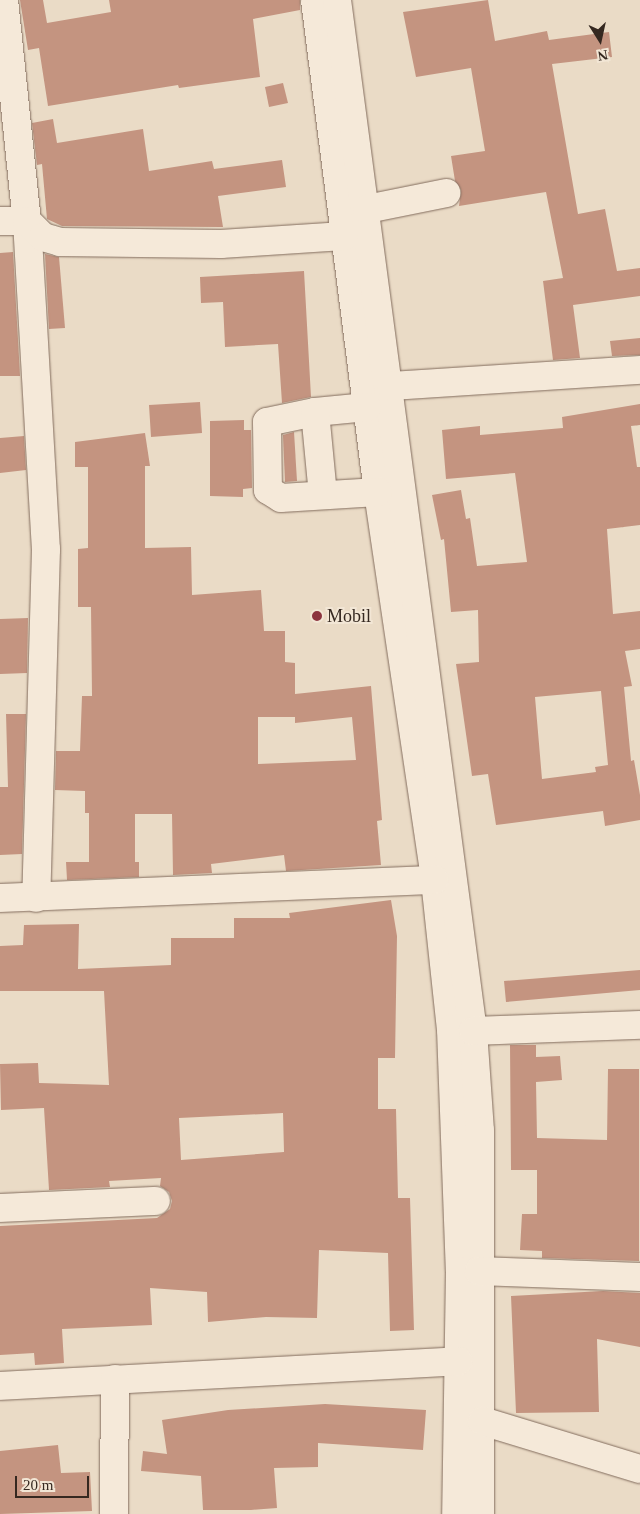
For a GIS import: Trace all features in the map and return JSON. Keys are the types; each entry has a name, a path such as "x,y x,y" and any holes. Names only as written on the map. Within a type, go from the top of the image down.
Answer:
{"street":[{"path":"4,0 27,221 46,549 36,898"},
{"path":"315,0 378,492 435,880 451,1029 457,1132 458,1361 456,1514"},
{"path":"337,0 391,386 473,1031 480,1131 479,1271 482,1421 480,1514"},
{"path":"366,209 446,193"},
{"path":"0,221 27,221 43,237 60,242 221,244 344,236"},
{"path":"391,386 640,370"},
{"path":"367,406 315,412 267,422 268,490 281,498 378,492"},
{"path":"315,412 323,495"},
{"path":"0,898 435,880"},
{"path":"473,1031 640,1025"},
{"path":"0,1208 156,1201"},
{"path":"479,1271 640,1277"},
{"path":"0,1386 458,1361"},
{"path":"114,1514 115,1379"},
{"path":"482,1421 640,1469"}],"building":[{"path":"20,0 43,0 47,23 111,12 109,0 300,0 300,10 253,19 260,77 179,88 178,85 48,106 39,48 28,50"},
{"path":"488,0 495,41 547,31 549,40 609,32 612,57 552,64 578,214 605,209 617,271 640,268 640,296 573,305 580,358 553,360 543,281 563,278 546,192 459,206 461,190 455,181 451,156 485,151 471,68 416,77 403,12"},
{"path":"283,83 288,103 269,107 265,87"},
{"path":"53,119 57,143 143,129 149,171 212,161 214,169 282,160 286,187 218,196 223,227 62,226 47,219 42,164 37,165 32,123"},
{"path":"13,252 20,376 0,376 0,253"},
{"path":"45,254 59,257 65,328 49,329"},
{"path":"304,271 311,397 282,403 278,344 225,347 223,302 201,303 200,277"},
{"path":"640,338 640,355 612,356 610,341"},
{"path":"200,402 202,433 151,437 149,405"},
{"path":"640,404 640,425 631,426 637,467 640,467 640,525 607,529 613,614 640,611 640,649 625,651 632,686 624,687 631,761 634,760 640,795 640,820 605,826 603,811 496,825 488,774 472,776 456,664 479,662 478,610 451,612 444,539 441,540 432,495 461,490 466,519 470,518 477,566 527,562 515,473 446,479 442,430 480,426 480,435 563,428 562,417","holes":["601,691 608,765 595,767 596,772 542,779 535,697"]},
{"path":"244,420 244,430 251,430 252,488 243,489 243,497 210,496 210,421"},
{"path":"294,432 297,481 285,482 283,435"},
{"path":"145,433 150,466 145,466 145,548 191,547 192,595 261,590 264,631 285,631 285,662 295,663 295,694 371,686 382,820 377,821 381,865 286,871 284,855 211,864 212,873 173,875 172,814 135,814 135,862 139,862 139,877 67,880 66,862 89,862 89,813 85,813 85,791 55,790 56,751 80,751 82,696 92,696 91,607 78,607 78,549 88,548 88,467 75,467 75,442","holes":["258,717 295,717 295,723 352,717 356,760 258,764"]},
{"path":"24,436 26,470 0,473 0,438"},
{"path":"28,618 27,673 0,674 0,619"},
{"path":"6,714 26,714 22,854 0,855 0,787 8,787"},
{"path":"391,900 397,936 395,1058 378,1058 378,1109 396,1109 398,1198 410,1198 414,1330 390,1331 388,1253 319,1250 317,1318 266,1317 208,1322 207,1292 150,1288 152,1325 62,1329 64,1363 35,1365 34,1353 0,1355 0,1226 157,1218 170,1209 172,1201 169,1192 160,1186 161,1178 109,1181 110,1187 49,1190 44,1108 1,1110 0,1064 38,1063 39,1083 109,1085 104,991 0,991 0,946 23,945 24,925 79,924 78,969 171,965 171,938 234,938 234,918 290,918 289,913","holes":["283,1113 284,1152 181,1160 179,1118"]},
{"path":"640,970 640,990 506,1002 504,981"},
{"path":"510,1045 536,1045 536,1057 560,1056 562,1080 536,1082 537,1138 607,1140 608,1069 639,1069 639,1261 542,1258 542,1251 520,1250 522,1214 537,1214 537,1170 511,1170"},
{"path":"603,1291 640,1293 640,1347 597,1339 599,1412 516,1413 511,1296"},
{"path":"325,1404 426,1410 423,1450 318,1443 318,1467 274,1468 277,1508 251,1510 203,1510 201,1476 141,1471 143,1451 167,1454 162,1420 228,1410"},
{"path":"58,1445 61,1473 90,1472 92,1511 0,1514 0,1451"}],"place":[{"name":"Mobil","path":"317,616"}]}
